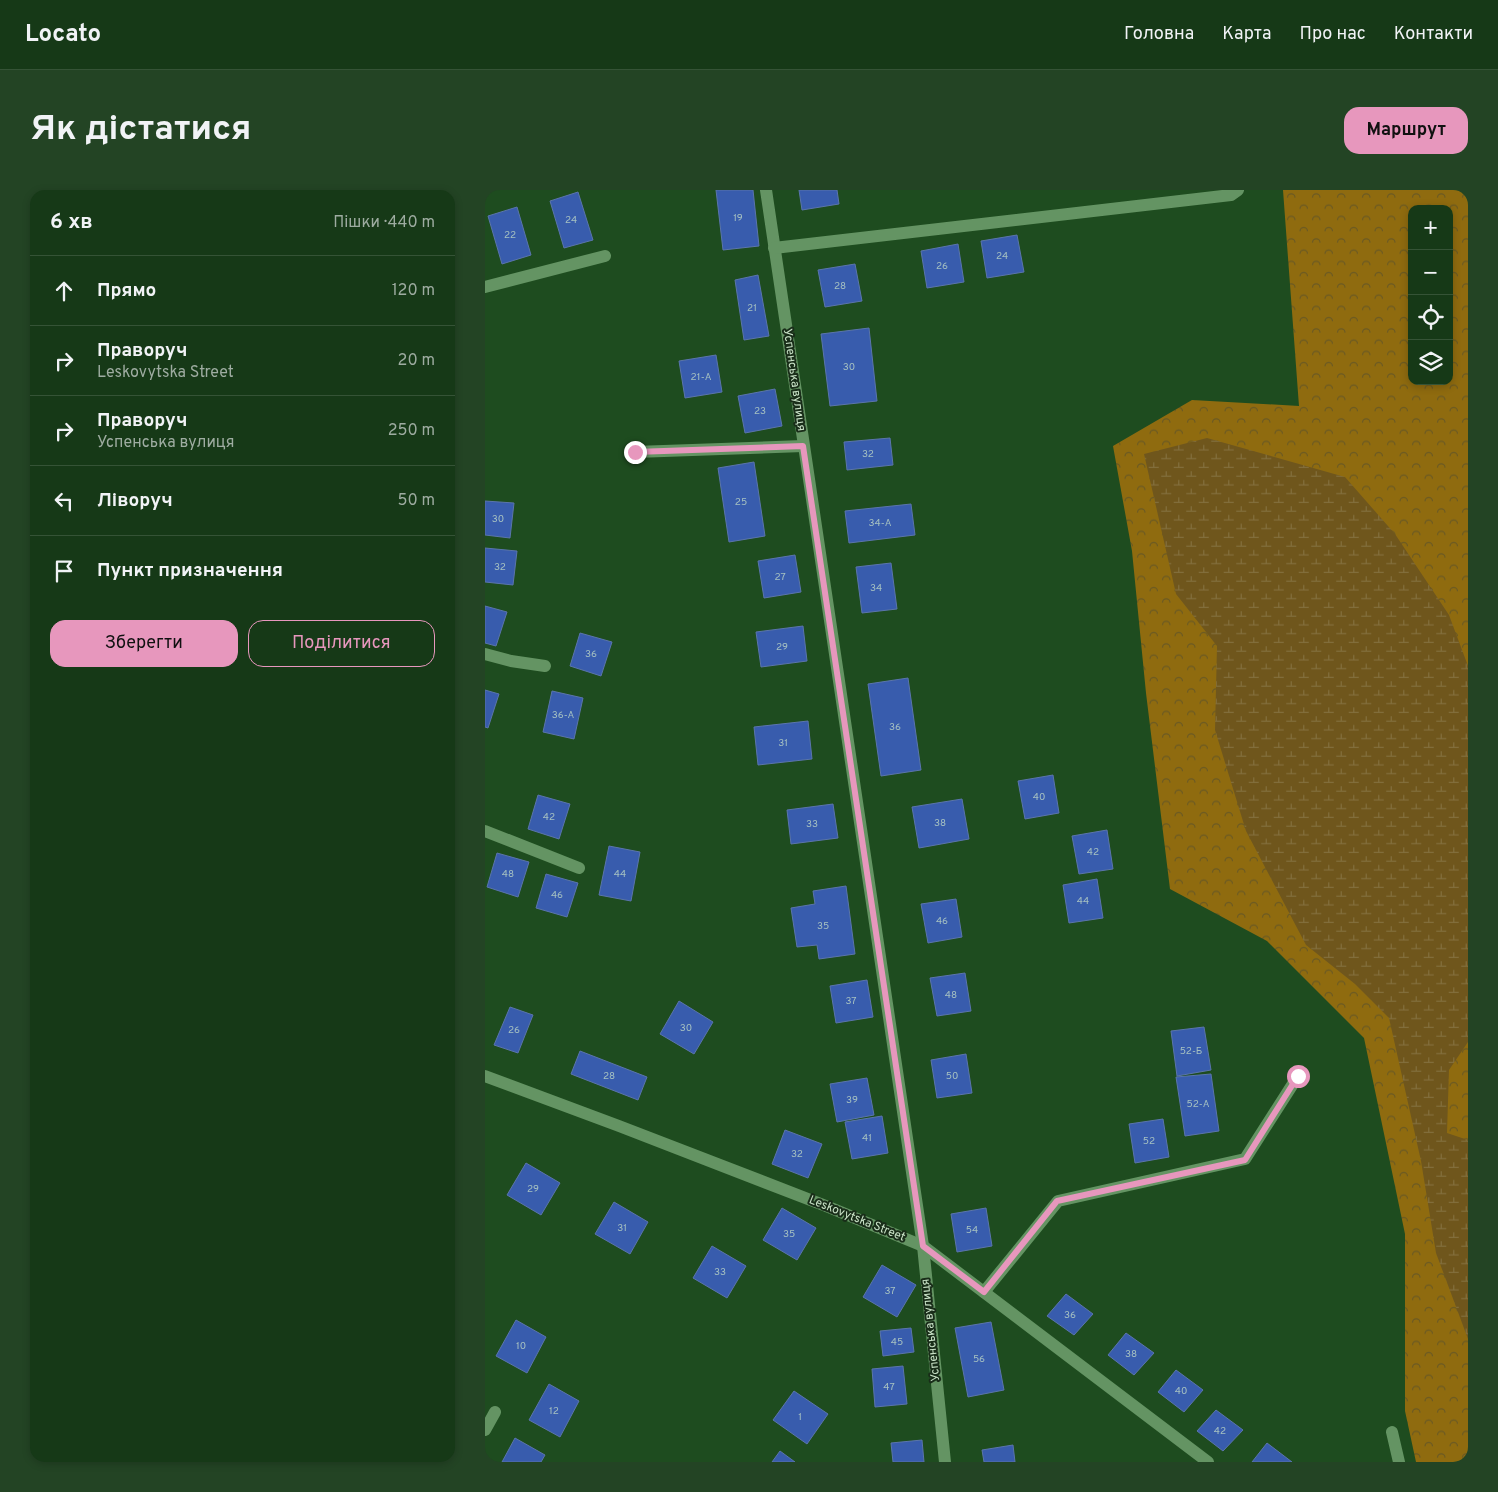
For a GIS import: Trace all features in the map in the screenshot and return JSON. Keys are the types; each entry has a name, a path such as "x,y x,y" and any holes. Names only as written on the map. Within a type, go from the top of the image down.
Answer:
{"street":[{"name":"Успенська вулиця","path":"766,190 923,1246 945,1462"},
{"path":"774,248 1231,195 1238,190"},
{"path":"485,287 605,256"},
{"path":"635,452 803,446"},
{"path":"485,654 511,661 545,666"},
{"path":"485,831 579,868"},
{"name":"Leskovytska Street","path":"485,1076 737,1171 923,1246 1208,1462"},
{"path":"984,1292 1057,1201 1245,1160 1298,1076"},
{"path":"485,1430 495,1412"},
{"path":"1392,1432 1399,1462"}],"green space":[{"path":"1283,190 1468,190 1468,1462 1416,1462 1405,1411 1405,1234 1364,1038 1267,941 1170,889 1146,693 1132,551 1113,446 1192,400 1299,406"},
{"path":"1207,438 1345,477 1395,534 1449,615 1468,666 1468,1042 1449,1070 1447,1133 1468,1140 1468,1339 1436,1253 1421,1161 1389,1018 1355,984 1306,945 1246,831 1215,730 1217,646 1176,594 1144,454"}],"building":[{"path":"716,190 753,190 759,246 723,250"},
{"path":"799,190 837,190 839,204 802,210"},
{"path":"578,192 593,240 564,248 550,201"},
{"path":"517,207 531,255 502,264 488,216"},
{"path":"1017,235 1024,272 987,278 981,241"},
{"path":"958,244 964,282 927,288 921,251"},
{"path":"855,264 862,301 825,307 818,270"},
{"path":"758,275 769,336 744,340 735,280"},
{"path":"869,328 877,401 830,406 821,334"},
{"path":"716,355 722,392 685,398 679,361"},
{"path":"775,389 782,426 745,433 738,396"},
{"path":"890,438 893,465 847,470 844,442"},
{"path":"754,462 765,536 729,542 718,468"},
{"path":"485,501 514,503 510,538 485,535"},
{"path":"911,504 915,535 849,543 845,511"},
{"path":"485,548 517,551 513,585 485,582"},
{"path":"795,555 801,592 764,598 758,561"},
{"path":"891,563 897,609 862,613 856,567"},
{"path":"485,606 507,612 496,646 485,643"},
{"path":"803,626 807,661 761,667 756,632"},
{"path":"580,633 612,642 601,676 570,666"},
{"path":"908,678 921,770 881,776 868,684"},
{"path":"485,690 499,694 488,728 485,727"},
{"path":"552,691 583,698 574,739 543,732"},
{"path":"808,721 812,759 758,765 754,727"},
{"path":"1053,775 1059,813 1025,819 1018,781"},
{"path":"538,795 570,804 559,839 528,829"},
{"path":"962,799 969,839 919,848 912,807"},
{"path":"833,804 838,838 791,844 787,810"},
{"path":"1107,830 1113,869 1079,874 1072,836"},
{"path":"609,846 640,852 631,901 599,895"},
{"path":"497,853 529,862 518,897 487,887"},
{"path":"546,874 578,883 567,917 536,908"},
{"path":"1097,879 1103,918 1069,923 1063,885"},
{"path":"846,886 855,954 819,959 817,945 797,947 791,908 815,904 813,891"},
{"path":"956,899 962,937 928,943 921,904"},
{"path":"965,973 971,1011 937,1016 930,978"},
{"path":"867,980 873,1017 836,1023 830,986"},
{"path":"679,1001 713,1022 694,1054 660,1034"},
{"path":"510,1007 533,1015 518,1053 494,1045"},
{"path":"1204,1027 1211,1070 1177,1076 1171,1031"},
{"path":"580,1051 647,1077 638,1100 571,1074"},
{"path":"966,1054 972,1093 937,1098 931,1060"},
{"path":"1211,1074 1219,1131 1185,1136 1176,1077"},
{"path":"867,1078 874,1115 837,1122 830,1084"},
{"path":"882,1116 888,1153 852,1159 845,1122"},
{"path":"1163,1119 1169,1157 1135,1163 1129,1124"},
{"path":"785,1130 822,1144 808,1178 772,1164"},
{"path":"526,1163 560,1183 541,1215 507,1195"},
{"path":"614,1202 648,1222 630,1254 595,1234"},
{"path":"782,1208 816,1228 797,1260 763,1240"},
{"path":"986,1208 992,1246 957,1252 951,1214"},
{"path":"712,1246 746,1266 727,1298 693,1278"},
{"path":"882,1265 916,1285 897,1317 863,1297"},
{"path":"1066,1294 1093,1314 1074,1335 1047,1316"},
{"path":"516,1320 546,1337 527,1373 496,1356"},
{"path":"991,1322 1004,1390 968,1397 955,1328"},
{"path":"911,1328 914,1352 883,1356 880,1331"},
{"path":"1126,1333 1154,1353 1134,1375 1108,1355"},
{"path":"903,1366 907,1404 875,1407 872,1369"},
{"path":"1176,1370 1203,1390 1184,1412 1158,1392"},
{"path":"549,1384 579,1401 560,1437 529,1420"},
{"path":"794,1391 828,1414 807,1444 773,1420"},
{"path":"1216,1410 1243,1430 1223,1451 1197,1431"},
{"path":"515,1438 545,1455 541,1462 502,1462"},
{"path":"922,1440 924,1462 893,1462 891,1443"},
{"path":"1267,1443 1292,1462 1252,1462"},
{"path":"1013,1445 1015,1462 984,1462 982,1450"},
{"path":"780,1451 795,1462 772,1462"}],"route":[{"path":"635,452 803,446 923,1246 984,1292 1057,1201 1245,1160 1298,1076"}]}
